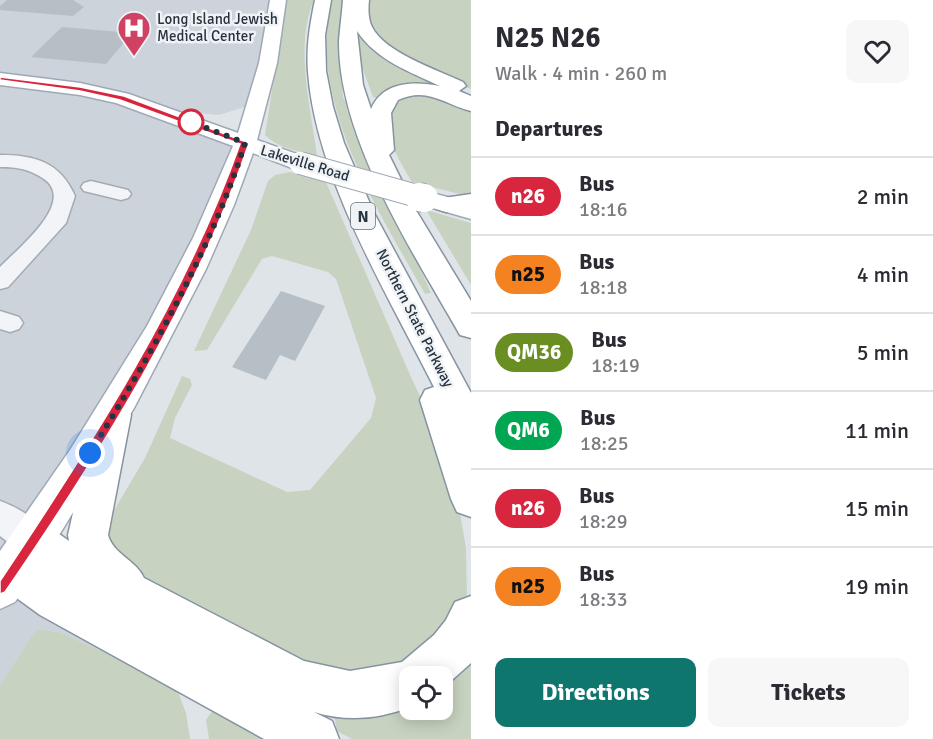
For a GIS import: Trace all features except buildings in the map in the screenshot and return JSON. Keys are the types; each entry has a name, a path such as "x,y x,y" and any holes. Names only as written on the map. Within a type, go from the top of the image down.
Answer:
{"main road":[{"path":"11,564 113,415 192,270 226,197 245,143 266,71 278,0"},
{"name":"Northern State Parkway","path":"323,0 317,29 316,57 320,89 329,128 362,214 471,427"},
{"name":"N","path":"351,0 348,43 353,82 363,120 386,175 436,202 471,327"},
{"path":"361,0 362,22 374,41 391,53 471,94"},
{"name":"Lakeville Road","path":"0,79 80,89 122,98 300,163 471,211"},
{"path":"386,175 381,122 383,105 388,98 403,91 423,90 452,94 471,105"},
{"path":"155,109 209,115 229,113 257,103"},
{"path":"226,197 258,173 271,168 300,163"},
{"path":"436,202 441,247 471,295"},
{"path":"405,301 471,499"},
{"path":"113,415 90,517 89,544 101,565 156,607"},
{"path":"11,564 59,560 156,607 281,674 326,691 365,694 399,687"},
{"path":"11,564 56,599 314,739"},
{"path":"435,666 453,650 471,618"}],"lane":[{"path":"0,161 18,161 37,166 58,180 65,196 59,218 0,281"},
{"path":"91,187 121,194"},
{"path":"0,516 11,564"}],"shaded area":[{"path":"0,0 278,0 257,103 219,115 159,109 245,143 33,540 165,660 0,739"}],"green space":[{"path":"286,0 314,0 308,17 305,56 308,98 317,156 283,147 265,135"},
{"path":"331,0 343,0 338,40 343,97 431,293 425,294 387,227 351,153 338,115 329,76 326,38"},
{"path":"366,0 471,0 471,89 412,61 383,42 373,31 367,19"},
{"path":"358,30 382,51 467,94 449,91 381,99 373,97 361,64"},
{"path":"435,93 469,109 471,113 471,197 412,182 394,150 389,128 390,117 401,95"},
{"path":"290,172 326,182 411,377 451,462 466,548 467,599 436,652 407,666 399,666 399,670 381,679 319,670 118,566 103,529 145,458 182,376 190,379 192,385 175,418 170,438 287,492 310,490 371,418 376,398 336,279 328,272 272,256 262,259 207,350 194,351 251,230 268,181 275,175"},
{"path":"426,210 471,223 471,285"},
{"path":"38,630 58,632 151,674 177,689 186,713 190,739 0,739 0,686"},
{"path":"471,660 471,739 352,739 337,731 334,714 399,704 399,720 453,720 453,680"},
{"path":"217,704 285,739 209,739 206,720"}],"bus line":[{"name":"n26","path":"0,79 50,84 122,98 171,114 245,143 226,197 208,238 130,386 62,498 0,587"}],"place":[{"name":"Long Island Jewish Medical Center","path":"134,57"}],"route":[{"path":"90,453 130,386 203,249 226,197 245,143 186,120 191,122"}]}
